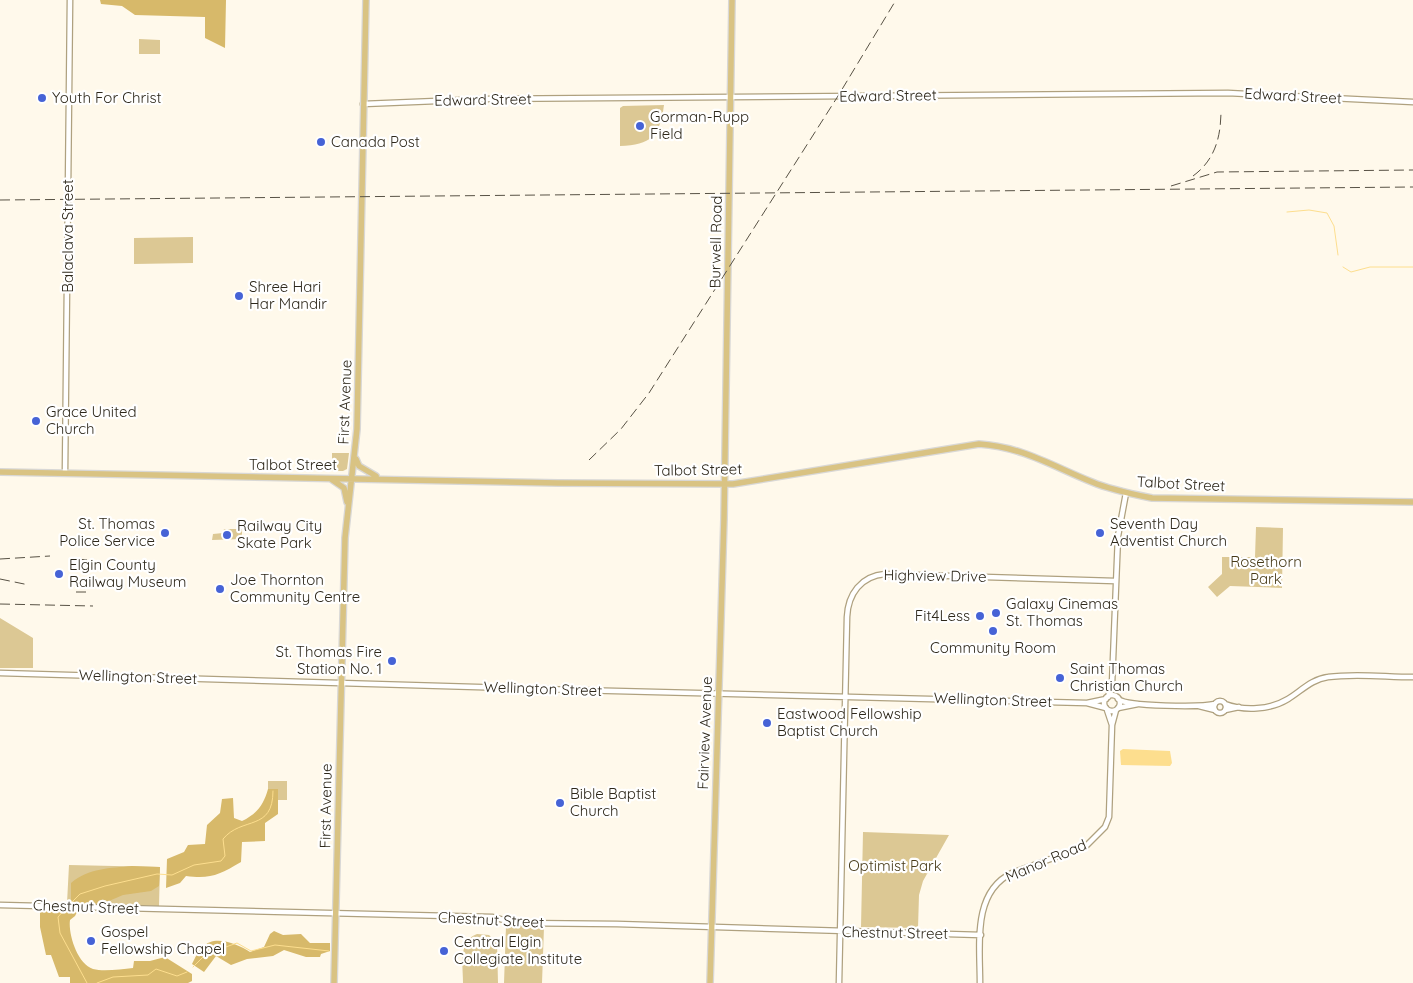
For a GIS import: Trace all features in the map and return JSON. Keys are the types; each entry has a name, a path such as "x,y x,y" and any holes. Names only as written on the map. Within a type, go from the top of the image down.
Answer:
{"main road":[{"name":"First Avenue","path":"334,983 345,538 356,457 366,0"},
{"name":"Burwell Road","path":"724,484 732,0"},
{"name":"Talbot Street","path":"0,472 352,477 558,483 724,484 965,445 1004,447 1039,458 1066,471 1126,493 1188,500 1413,502"},
{"path":"356,457 359,466 380,478"},
{"path":"329,478 344,488 348,507"},
{"name":"Fairview Avenue","path":"710,983 724,484"}],"street":[{"name":"Balaclava Street","path":"65,473 70,0"},
{"name":"Edward Street","path":"363,104 452,100 1228,93 1413,102"},
{"path":"1112,725 1106,709 1107,698 1112,684 1118,536 1126,493"},
{"name":"Highview Drive","path":"839,983 848,605 855,589 871,578 889,574 1115,582"},
{"name":"Wellington Street","path":"0,673 1087,702 1117,698"},
{"path":"1112,684 1117,698 1123,702 1199,706 1215,704 1220,701 1239,707 1259,708 1276,705 1314,681 1329,677 1413,677"},
{"name":"Manor Road","path":"980,983 984,901 998,882 1012,873 1086,846 1105,827 1109,816 1112,725 1117,709 1117,698"},
{"name":"Wellington Street","path":"1087,702 1106,709 1117,709"},
{"path":"1117,709 1138,704"},
{"path":"1215,704 1215,710"},
{"path":"1224,710 1225,704"},
{"path":"1199,706 1220,713 1224,710 1239,707"},
{"name":"Chestnut Street","path":"0,905 492,918 516,923 617,924 981,935"}],"green space":[{"path":"139,39 160,40 160,54 139,54"},
{"name":"Gorman-Rupp Field","path":"664,105 660,124 652,137 639,144 620,146 620,108 623,106"},
{"path":"193,237 193,263 134,264 134,238"},
{"path":"332,453 349,453 347,469 332,471"},
{"name":"Rosethorn Park","path":"1256,527 1283,528 1282,588 1230,586 1217,597 1208,587 1222,574 1222,557 1255,557"},
{"name":"Railway City Skate Park","path":"224,529 242,529 242,539 212,540 213,534 223,533"},
{"path":"0,618 33,638 33,668 0,668"},
{"path":"268,781 287,781 287,800 278,800 277,789 268,789"},
{"name":"Optimist Park","path":"863,832 949,835 923,881 919,895 918,928 861,927"},
{"path":"69,865 160,867 159,906 67,903"},
{"path":"506,926 544,927 542,983 504,983"},
{"path":"477,934 489,935 497,943 498,983 463,983 462,962 464,948 471,937"}],"shaded area":[{"path":"100,0 226,0 225,48 205,38 205,17 135,15 122,6 101,4"},
{"path":"1123,749 1170,751 1172,763 1170,766 1121,765 1120,751"},
{"path":"268,789 278,789 278,814 265,823 265,841 242,842 241,862 227,870 209,876 186,876 180,883 166,888 167,859 184,852 188,845 205,844 207,825 220,813 222,799 233,798 234,818 242,821 259,808"},
{"path":"116,867 160,867 159,886 151,891 123,895 102,904 74,903 71,900 71,883 85,874"},
{"path":"40,911 77,912 70,920 72,940 82,961 93,969 133,968 134,961 150,961 165,957 192,974 192,981 188,983 70,983 70,977 59,977 51,955 46,955 40,927"},
{"path":"274,931 283,935 301,934 310,943 330,943 330,951 321,954 320,957 306,957 284,950 273,956 247,959 231,965 216,956 204,972 192,964 200,950 208,943 213,941 226,942 250,952 264,947 270,934"}],"waterway":[{"path":"1287,212 1309,210 1327,213 1334,226 1338,255"},
{"path":"1343,267 1351,272 1370,267 1413,267"},
{"path":"72,902 80,894 105,886 157,874 172,875 194,865 221,861 225,856 223,839 231,832 255,822 268,813 272,804 273,791"},
{"path":"64,910 58,917 60,933 87,983"},
{"path":"193,967 206,954 237,943 251,951 275,945 329,951"},
{"path":"97,983 113,977 148,975 156,969 177,976 187,972"}],"railway":[{"path":"589,460 621,429 649,393 838,96 896,0"},
{"path":"1193,176 1201,170 1212,155 1218,139 1221,110"},
{"path":"1171,186 1217,172 1413,170"},
{"path":"0,200 1413,187"},
{"path":"0,559 50,556"},
{"path":"77,559 87,560"},
{"path":"76,569 86,569"},
{"path":"0,579 29,585"},
{"path":"76,579 86,579"},
{"path":"76,592 86,592"},
{"path":"0,604 93,606"}],"place":[{"name":"Youth For Christ","path":"42,98"},
{"name":"Gorman-Rupp Field","path":"640,126"},
{"name":"Canada Post","path":"321,142"},
{"name":"Shree Hari Har Mandir","path":"239,296"},
{"name":"Grace United Church","path":"36,421"},
{"name":"St. Thomas Police Service","path":"165,533"},
{"name":"Seventh Day Adventist Church","path":"1100,533"},
{"name":"Railway City Skate Park","path":"227,535"},
{"name":"Elgin County Railway Museum","path":"59,574"},
{"name":"Joe Thornton Community Centre","path":"220,589"},
{"name":"Galaxy Cinemas St. Thomas","path":"996,613"},
{"name":"Fit4Less","path":"980,616"},
{"name":"Community Room","path":"993,631"},
{"name":"St. Thomas Fire Station No. 1","path":"392,661"},
{"name":"Saint Thomas Christian Church","path":"1060,678"},
{"name":"Eastwood Fellowship Baptist Church","path":"767,723"},
{"name":"Bible Baptist Church","path":"560,803"},
{"name":"Gospel Fellowship Chapel","path":"91,941"},
{"name":"Central Elgin Collegiate Institute","path":"444,951"}]}
